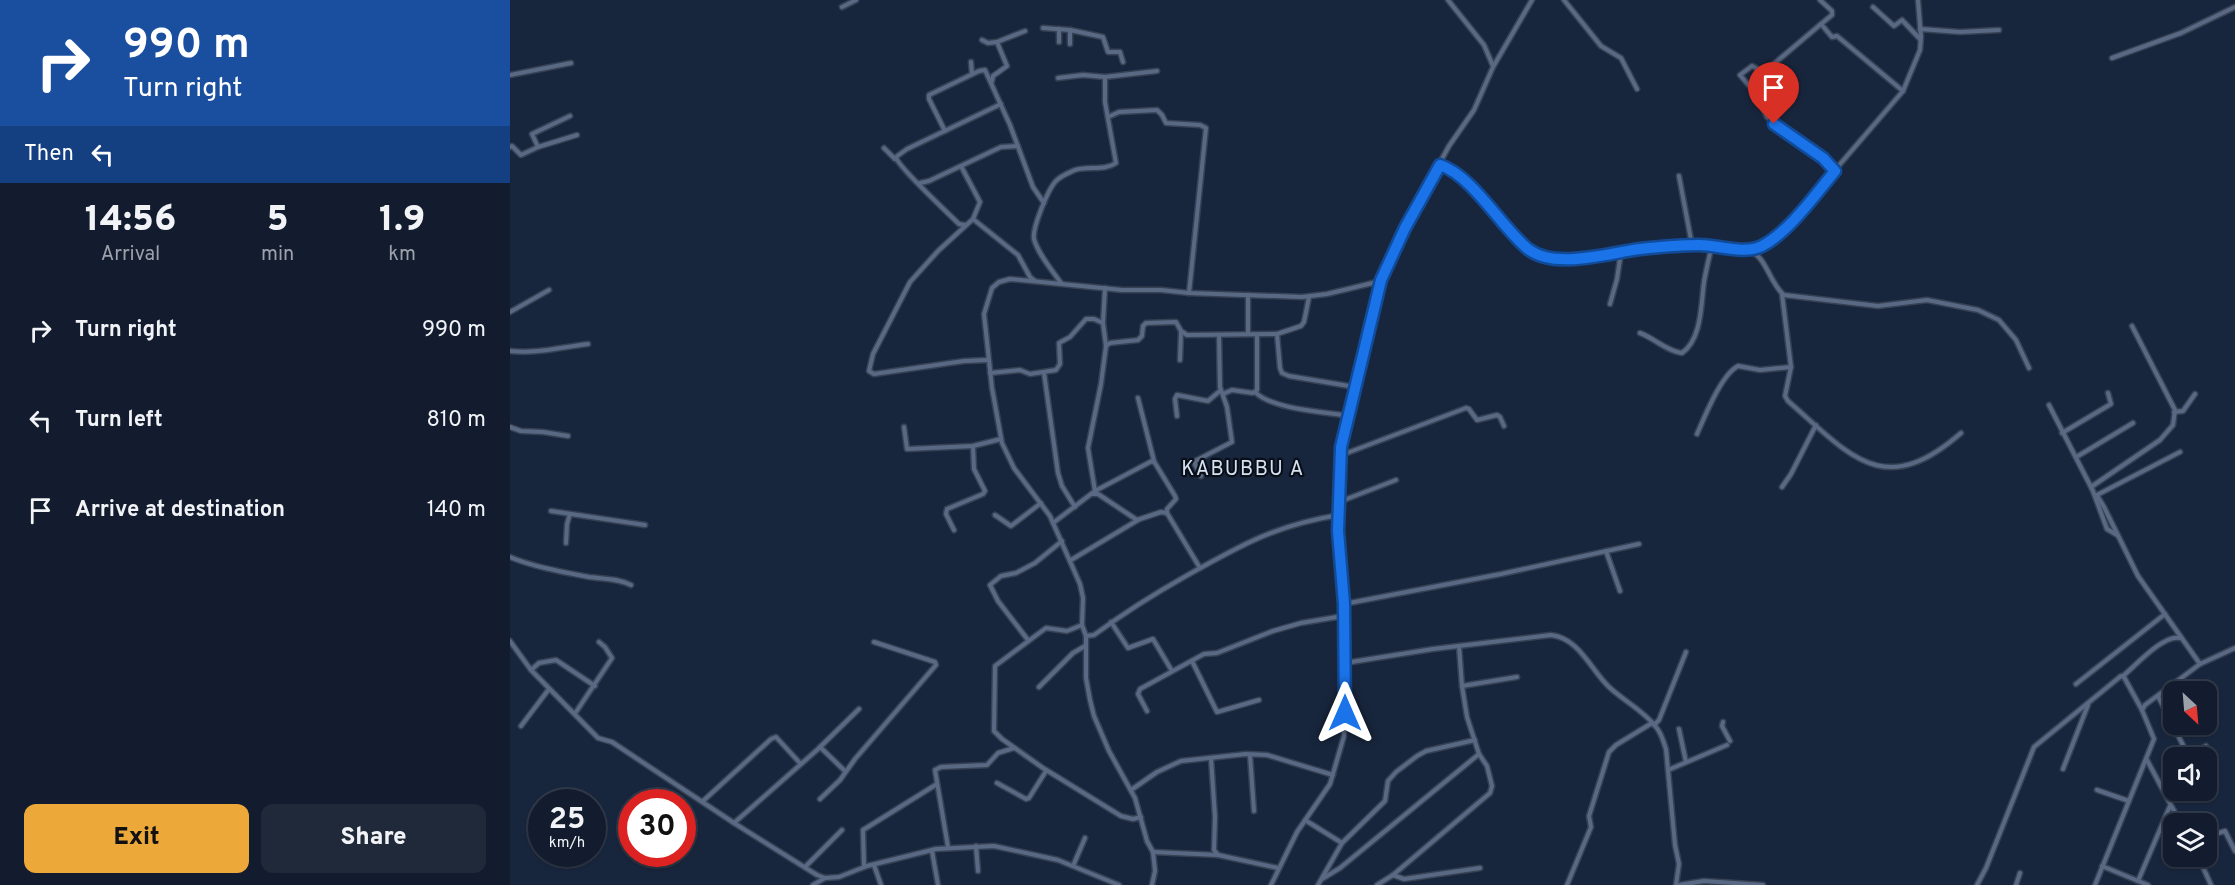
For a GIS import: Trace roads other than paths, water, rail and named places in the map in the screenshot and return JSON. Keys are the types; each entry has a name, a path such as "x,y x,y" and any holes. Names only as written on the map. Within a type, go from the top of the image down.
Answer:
{"street":[{"path":"842,8 856,0"},
{"path":"1448,0 1484,45 1493,67"},
{"path":"1271,885 1305,820 1325,792 1341,749 1345,726 1344,604 1338,531 1340,456 1381,280 1405,228 1449,146 1474,110 1493,67 1532,0"},
{"path":"1564,0 1601,46 1621,58 1637,89"},
{"path":"1820,0 1832,11 1832,15 1769,68 1760,70 1752,66 1740,75 1757,95 1767,117 1803,146 1823,158 1835,171"},
{"path":"1746,250 1761,246 1774,238 1903,91 1917,61 1921,39 1918,0"},
{"path":"1873,7 1894,26 1902,20 1921,39"},
{"path":"2112,58 2181,33 2235,7"},
{"path":"1821,24 1832,37 1837,36 1903,91"},
{"path":"1043,28 1070,30 1103,37 1107,52 1120,52 1123,62"},
{"path":"1059,29 1059,42"},
{"path":"1920,29 1960,32 1999,30"},
{"path":"1070,30 1070,44"},
{"path":"982,40 988,43 997,42 1025,32"},
{"path":"991,81 993,76 1007,66 997,42"},
{"path":"971,62 972,74"},
{"path":"510,75 571,63"},
{"path":"945,131 928,96 985,70 1019,146 1029,178 1044,204"},
{"path":"1058,78 1083,75 1105,77 1157,71"},
{"path":"1061,284 1034,239 1035,230 1052,186 1065,175 1083,168 1116,164 1104,89 1105,77"},
{"path":"896,159 899,154 1001,104"},
{"path":"1108,117 1119,112 1157,110 1166,123 1205,127 1190,293"},
{"path":"538,147 532,134 570,116"},
{"path":"510,147 512,146 521,155 538,147 577,135"},
{"path":"919,183 924,183 1001,147 1019,146"},
{"path":"884,148 909,176 919,183 959,224 965,225"},
{"path":"1440,165 1457,174 1486,203 1510,232 1528,249 1539,255 1560,259 1692,245 1712,245 1746,250 1759,256 1782,294 1791,368 1785,396 1833,441 1863,462 1872,466 1894,469 1908,465 1961,433"},
{"path":"961,166 980,202 973,219 910,282 873,354 869,371 871,374 877,374 954,362 988,360"},
{"path":"1679,176 1692,245"},
{"path":"973,219 1018,255 1030,277 1035,281"},
{"path":"1640,333 1677,352 1682,353 1687,349 1700,322 1704,282 1712,245"},
{"path":"1759,256 1761,246"},
{"path":"1610,304 1621,252"},
{"path":"1152,885 1155,871 1153,852 1147,841 1141,817 1131,790 1115,764 1094,716 1086,678 1086,636 1082,625 1082,590 1071,560 1053,523 1010,462 1001,439 988,360 984,314 992,288 1005,279 1105,288 1309,297 1381,280"},
{"path":"1105,288 1103,323 1106,346 1088,448 1096,492 1139,520"},
{"path":"510,312 549,290"},
{"path":"1782,294 1878,306 1927,300 1978,310 1999,320 2016,340 2029,368"},
{"path":"1248,295 1248,334"},
{"path":"1106,346 1110,343 1138,340 1142,336 1143,326 1146,323 1176,322 1181,331 1187,335 1277,334 1300,326 1304,322 1309,297"},
{"path":"990,373 1020,370 1026,375 1058,369 1059,342 1070,337 1086,319 1094,319 1103,323"},
{"path":"2091,486 2160,440 2173,425 2174,412 2132,326"},
{"path":"1180,360 1181,331"},
{"path":"1256,392 1258,383 1257,334"},
{"path":"1277,334 1282,372 1289,376 1355,387"},
{"path":"1201,476 1195,461 1232,443 1227,407 1222,392 1219,335"},
{"path":"510,351 541,351 588,344"},
{"path":"1697,434 1712,401 1732,369 1738,366 1760,370 1791,368"},
{"path":"1044,373 1058,473 1062,486 1075,507"},
{"path":"1177,416 1175,399 1177,395 1208,401 1222,392 1232,390 1256,392 1261,397 1283,406 1348,416"},
{"path":"2062,433 2111,404 2108,393"},
{"path":"2174,412 2183,411 2195,394"},
{"path":"1071,560 1139,520 1161,512 1175,501 1175,496 1154,461 1138,398"},
{"path":"2049,405 2138,576 2200,664"},
{"path":"1340,456 1466,408 1477,420 1494,415 1500,417 1504,426"},
{"path":"2078,456 2133,423"},
{"path":"1782,487 1816,425"},
{"path":"510,427 521,431 568,436"},
{"path":"904,427 907,449 973,446 1001,439"},
{"path":"954,530 946,514 947,509 983,494 984,491 974,469 973,446"},
{"path":"2095,496 2180,452"},
{"path":"1053,523 1096,492 1149,461 1154,461"},
{"path":"1340,502 1396,480"},
{"path":"995,515 1011,526 1041,503"},
{"path":"1168,507 1167,513 1200,568"},
{"path":"551,511 645,525"},
{"path":"1161,512 1167,513"},
{"path":"566,543 567,524 571,514"},
{"path":"1086,636 1094,635 1144,599 1257,537 1282,527 1339,515"},
{"path":"1028,640 998,601 990,585 1001,576 1016,573 1035,563 1062,541"},
{"path":"1344,604 1639,544"},
{"path":"1606,551 1620,591"},
{"path":"510,557 583,576 621,581 631,585"},
{"path":"2076,684 2165,615"},
{"path":"1146,711 1138,691 1204,654 1217,653 1300,623 1343,616"},
{"path":"1110,622 1128,648 1153,639 1172,671"},
{"path":"1082,625 1067,631 1046,628 999,661 994,671 994,731 1047,771 1121,816 1133,819 1141,817"},
{"path":"1344,663 1459,646 1557,635 1581,652 1609,687 1653,724 1662,735 1679,864 1678,885 1704,881 1763,885"},
{"path":"1977,885 1986,868 2034,747 2088,705 2115,679 2123,676 2165,641 2173,636 2182,639"},
{"path":"510,641 531,670 598,738 612,742 817,875 825,878 839,877 864,867 948,847 976,846 1002,847 1058,860 1119,885"},
{"path":"576,712 612,658 599,642"},
{"path":"820,799 840,780 845,771 936,665 934,662 874,642"},
{"path":"1039,687 1073,653 1085,646"},
{"path":"1377,885 1393,875 1490,793 1492,786 1487,766 1479,754 1467,717 1459,646"},
{"path":"2142,710 2145,705 2200,664 2235,648"},
{"path":"1567,885 1592,827 1589,816 1609,752 1616,745 1659,720 1686,652"},
{"path":"531,670 539,663 556,660 595,686"},
{"path":"1192,661 1217,712 1259,700"},
{"path":"2095,885 2147,759 2154,736 2123,676"},
{"path":"1462,686 1517,677"},
{"path":"521,726 549,689"},
{"path":"2158,696 2187,753 2193,754 2206,746"},
{"path":"2063,769 2088,705"},
{"path":"734,823 860,709"},
{"path":"1668,770 1728,743 1722,726 1723,722"},
{"path":"1679,729 1686,762"},
{"path":"703,801 776,737 801,763"},
{"path":"1318,885 1342,843 1385,801 1388,781 1416,756 1426,751 1475,740"},
{"path":"820,747 845,771"},
{"path":"948,847 935,770 987,765 998,753 1014,748"},
{"path":"1131,790 1178,761 1246,754 1267,755 1333,775"},
{"path":"1321,879 1340,868 1479,754"},
{"path":"1250,755 1254,811"},
{"path":"1211,758 1215,817 1213,853"},
{"path":"2147,759 2174,813"},
{"path":"998,783 1026,799 1029,798 1047,771"},
{"path":"864,867 863,830 937,784"},
{"path":"2097,790 2129,801"},
{"path":"2138,881 2170,806"},
{"path":"1305,820 1342,843"},
{"path":"806,867 842,830"},
{"path":"2217,834 2225,831 2235,851"},
{"path":"1074,866 1085,838"},
{"path":"976,846 978,871"},
{"path":"932,851 938,885"},
{"path":"1153,852 1213,853 1278,868"},
{"path":"874,865 881,885"},
{"path":"2102,866 2148,885"},
{"path":"2203,867 2211,885"},
{"path":"1393,875 1404,879 1480,868"},
{"path":"2016,885 2020,873"},
{"path":"813,885 825,878"},
{"path":"1404,879 1405,885"}],"district":[{"name":"KABUBBU A","path":"1243,470"}]}
